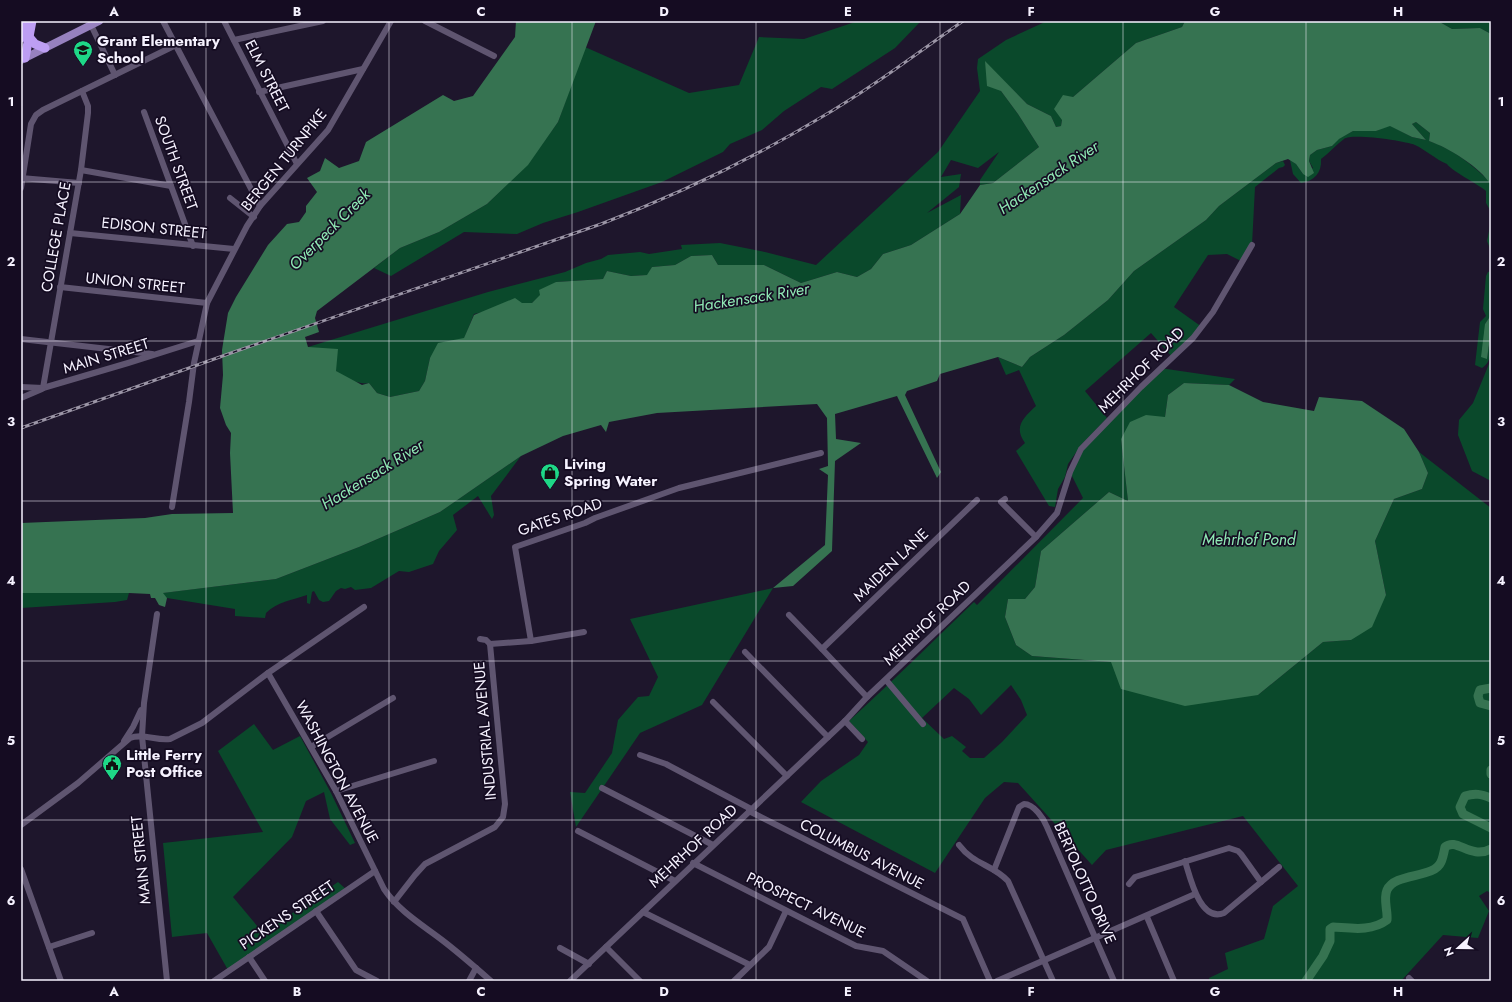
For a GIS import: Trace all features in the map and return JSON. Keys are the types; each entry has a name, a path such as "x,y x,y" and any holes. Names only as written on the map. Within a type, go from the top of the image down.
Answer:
{"highway":[{"path":"23,59 25,38 24,21"},
{"path":"25,38 32,21"},
{"path":"25,38 45,48"}],"main road":[{"path":"23,59 99,21"}],"street":[{"path":"163,21 260,206"},
{"name":"ELM STREET","path":"224,21 297,164"},
{"path":"234,40 323,21"},
{"name":"BERGEN TURNPIKE","path":"172,507 198,341 207,304 234,250 260,206 328,130 391,21"},
{"path":"425,21 494,56"},
{"path":"91,25 115,75"},
{"path":"21,188 33,119 40,112 176,46"},
{"path":"259,92 363,70"},
{"name":"COLLEGE PLACE","path":"43,388 81,170 88,113 88,106 82,91"},
{"name":"SOUTH STREET","path":"144,112 193,246"},
{"path":"81,170 171,186"},
{"path":"22,178 79,183"},
{"path":"230,198 254,217"},
{"name":"EDISON STREET","path":"70,233 234,250"},
{"name":"MEHRHOF ROAD","path":"570,981 846,721 867,697 1036,537 1057,513 1070,472 1081,449 1142,386 1193,338 1213,312 1252,245"},
{"name":"UNION STREET","path":"60,287 207,304"},
{"path":"21,339 154,354"},
{"name":"MAIN STREET","path":"21,387 43,388 128,364 154,354 198,341"},
{"path":"122,351 126,355 128,364"},
{"path":"21,398 43,388"},
{"name":"GATES ROAD","path":"531,641 515,546 585,523 679,488 821,453"},
{"path":"1005,499 1001,502 1036,537"},
{"name":"MAIDEN LANE","path":"822,649 977,500"},
{"path":"21,825 78,782 130,738 142,736 165,740 170,739 202,723 268,673 364,607"},
{"path":"142,736 144,703 157,614"},
{"path":"789,615 867,697"},
{"name":"INDUSTRIAL AVENUE","path":"490,644 531,641 584,632"},
{"name":"INDUSTRIAL AVENUE","path":"394,902 425,864 490,831 503,817 505,804 490,644 486,640 480,639"},
{"path":"745,652 828,737"},
{"name":"WASHINGTON AVENUE","path":"268,673 336,791 384,889 394,902 492,981"},
{"path":"886,680 923,724"},
{"path":"311,747 393,698"},
{"path":"713,702 787,776"},
{"path":"121,745 134,727 144,703"},
{"path":"846,721 862,739"},
{"name":"MAIN STREET","path":"142,736 167,981"},
{"name":"COLUMBUS AVENUE","path":"640,755 666,764 750,810 963,919 990,981"},
{"path":"336,791 434,761"},
{"path":"602,788 713,845"},
{"name":"BERTOLOTTO DRIVE","path":"994,870 1019,807 1024,804 1030,805 1048,828 1114,981"},
{"path":"578,831 675,881"},
{"path":"959,845 969,856 1003,875 1011,886 1053,981"},
{"path":"1130,884 1135,877 1225,849 1234,849 1241,854 1261,882"},
{"path":"1185,861 1195,894 1209,912 1216,915 1224,913 1279,866"},
{"name":"PROSPECT AVENUE","path":"693,864 856,946 883,951 927,981"},
{"path":"21,869 61,981"},
{"name":"PICKENS STREET","path":"214,981 375,871"},
{"path":"997,981 1147,917 1195,894"},
{"path":"316,911 356,970 377,981"},
{"path":"734,981 769,947 786,911"},
{"path":"643,912 750,965"},
{"path":"1147,917 1174,981"},
{"path":"49,948 92,933"},
{"path":"606,947 640,981"},
{"path":"560,948 589,964"},
{"path":"249,957 265,981"},
{"path":"469,981 476,968"}],"shaded area":[{"path":"858,21 921,21 895,48 832,89 821,87 784,111 762,130 730,144 723,152 662,182 543,223 517,234 464,232 391,276 374,268 400,248 439,232 487,204 527,165 558,122 585,47 689,93 739,85 759,37 804,39"},
{"path":"1047,21 1185,21 1182,27 1136,43 1073,97 1062,120 1061,126 1056,127 1051,116 1027,104 985,62 1001,91 1039,147 993,183 980,185 980,180 999,152 978,168 951,160 941,177 961,174 959,187 927,213 961,195 960,214 911,245 883,254 871,269 857,277 837,272 801,283 764,265 718,265 712,255 691,256 675,265 652,267 648,275 631,276 607,271 603,279 556,282 532,303 522,303 474,314 464,339 430,358 425,381 419,391 390,397 377,393 369,383 353,381 345,377 328,365 308,347 488,292 565,272 608,255 640,252 649,254 682,249 681,245 720,243 765,252 816,265 938,152 980,91 977,68 978,59 1006,40"},
{"path":"1438,21 1491,21 1491,34 1480,28 1452,29"},
{"path":"1416,122 1430,133 1429,141 1446,148 1462,158 1491,183 1491,251 1487,241 1490,226 1490,210 1486,203 1486,191 1453,170 1447,164 1415,145 1379,138 1349,137 1344,139 1321,159 1319,172 1310,180 1301,183 1293,174 1290,160 1296,164 1303,174 1313,168 1309,161 1310,155 1317,150 1332,146 1338,139 1353,131 1376,131 1389,125 1412,137 1426,140 1412,124"},
{"path":"1283,161 1285,165 1283,167 1279,168 1255,187 1252,245 1243,262 1227,254 1208,255 1174,307 1202,327 1172,357 1151,333 1085,391 1107,418 1082,444 1068,464 1065,477 1058,489 1055,507 1049,506 1016,451 1025,443 1020,432 1020,427 1024,418 1036,406 1019,370 1006,375 998,357 1022,367 1030,357 1064,335 1108,300 1134,271 1206,220 1219,206 1276,163"},
{"path":"1491,271 1491,315 1485,324 1487,358 1491,330 1491,351 1486,365 1482,368 1475,365 1480,322 1486,316 1483,309 1486,276 1488,272"},
{"path":"1491,359 1491,481 1472,471 1458,435 1459,420 1473,403"},
{"path":"1160,368 1235,379 1229,385 1184,383 1168,395 1165,417 1121,439 1128,501 1109,492 1041,551 1035,587 1025,599 1008,599 1005,617 1016,645 1032,656 1111,662 1258,695 1323,642 1351,640 1386,595 1375,541 1394,499 1422,489 1428,473 1419,452 1491,508 1491,893 1487,891 1479,896 1489,911 1478,938 1443,935 1401,981 1210,981 1209,978 1228,969 1225,953 1264,939 1273,906 1298,886 1243,816 1106,850 1092,865 1018,783 1004,782 985,798 935,873 801,802 821,781 859,755 868,742 849,721 974,602 977,605 1083,498 1070,472 1081,449","holes":["1011,685 1021,700 1027,715 1002,742 984,758 970,758 962,751 966,747 952,736 944,739 922,718 954,688 969,699 981,715"]},
{"path":"521,456 491,496 494,515 492,519 478,496 453,515 457,530 439,551 433,564 409,572 399,571 371,588 355,590 351,587 345,589 341,588 336,591 329,601 323,602 319,600 314,591 312,592 310,604 307,603 307,595 290,600 270,609 266,613 265,618 235,616 235,609 167,598 162,593 276,579 359,547 440,512"},
{"path":"773,588 702,705 640,733 576,827 570,792 585,793 612,753 618,720 638,697 649,696 658,677 630,619"},
{"path":"21,593 129,593 127,600 115,602 21,608"},
{"path":"254,724 273,750 300,736 331,793 355,843 350,845 330,819 324,792 306,801 292,837 233,897 263,933 338,882 347,890 228,970 207,933 172,937 163,843 263,832 218,751"}],"water":[{"path":"516,21 596,21 558,122 528,165 487,204 439,232 400,248 317,311 315,318 319,332 305,337 308,347 338,349 336,371 362,385 369,383 377,393 390,397 419,391 425,381 430,358 438,343 464,338 474,315 515,298 522,303 532,303 540,295 539,290 556,282 603,279 607,271 631,276 647,275 652,267 675,265 691,256 712,255 718,265 764,265 801,283 837,272 857,277 871,269 883,254 911,245 960,214 980,185 993,183 1039,147 1001,91 987,86 985,61 1027,104 1051,116 1056,127 1061,126 1062,120 1054,109 1063,95 1073,97 1136,43 1182,27 1185,21 1438,21 1452,29 1480,28 1491,34 1491,185 1472,165 1455,153 1429,141 1430,133 1416,122 1412,124 1426,140 1412,137 1390,126 1376,131 1353,131 1339,139 1332,146 1317,150 1310,155 1309,161 1314,173 1308,177 1303,174 1296,164 1288,159 1276,163 1219,206 1206,220 1134,271 1108,300 1064,335 1030,357 1022,367 998,357 940,374 937,381 907,391 905,395 941,472 937,478 897,396 835,414 836,439 861,443 835,461 832,551 793,586 773,588 825,545 828,475 819,469 828,466 827,418 817,404 657,413 609,422 606,432 601,425 563,436 521,456 440,512 359,547 276,579 163,593 167,598 165,607 159,605 155,598 151,598 150,594 21,593 21,523 145,518 172,514 233,513 230,453 231,433 226,425 220,408 223,375 222,350 228,313 236,297 268,245 287,224 299,222 306,212 306,206 317,192 307,178 320,171 325,158 339,168 359,161 366,142 443,95 454,101 473,96 515,37"},
{"path":"1491,315 1491,330 1487,359 1481,357 1485,324"},
{"name":"Mehrhof Pond","path":"1184,383 1229,385 1263,402 1314,411 1319,397 1362,401 1404,429 1419,452 1428,473 1422,489 1394,499 1375,541 1386,595 1372,627 1351,640 1323,642 1258,695 1185,706 1121,689 1111,662 1032,656 1016,645 1005,617 1008,599 1025,599 1035,587 1041,551 1109,492 1128,501 1121,439 1130,422 1146,415 1165,417 1168,395"}],"waterway":[{"path":"1491,688 1480,690 1478,696 1480,703 1491,706"},
{"path":"1491,798 1478,794 1465,796 1460,807 1463,814 1491,828"},
{"path":"1306,981 1323,956 1330,941 1330,929 1333,927 1368,928 1381,924 1387,920 1386,894 1391,884 1398,880 1431,871 1441,862 1445,847 1450,845 1459,846 1470,851 1477,852 1483,852 1491,849"}],"railway":[{"path":"21,428 601,224 685,189 767,148 839,107 963,21"}],"place":[{"name":"Grant Elementary School","path":"83,67"},
{"name":"Living Spring Water","path":"550,490"},
{"name":"Little Ferry Post Office","path":"112,781"}],"water label":[{"name":"Hackensack River","path":"1048,177"},
{"name":"Overpeck Creek","path":"329,229"},
{"name":"Hackensack River","path":"751,297"},
{"name":"Hackensack River","path":"372,474"}]}
